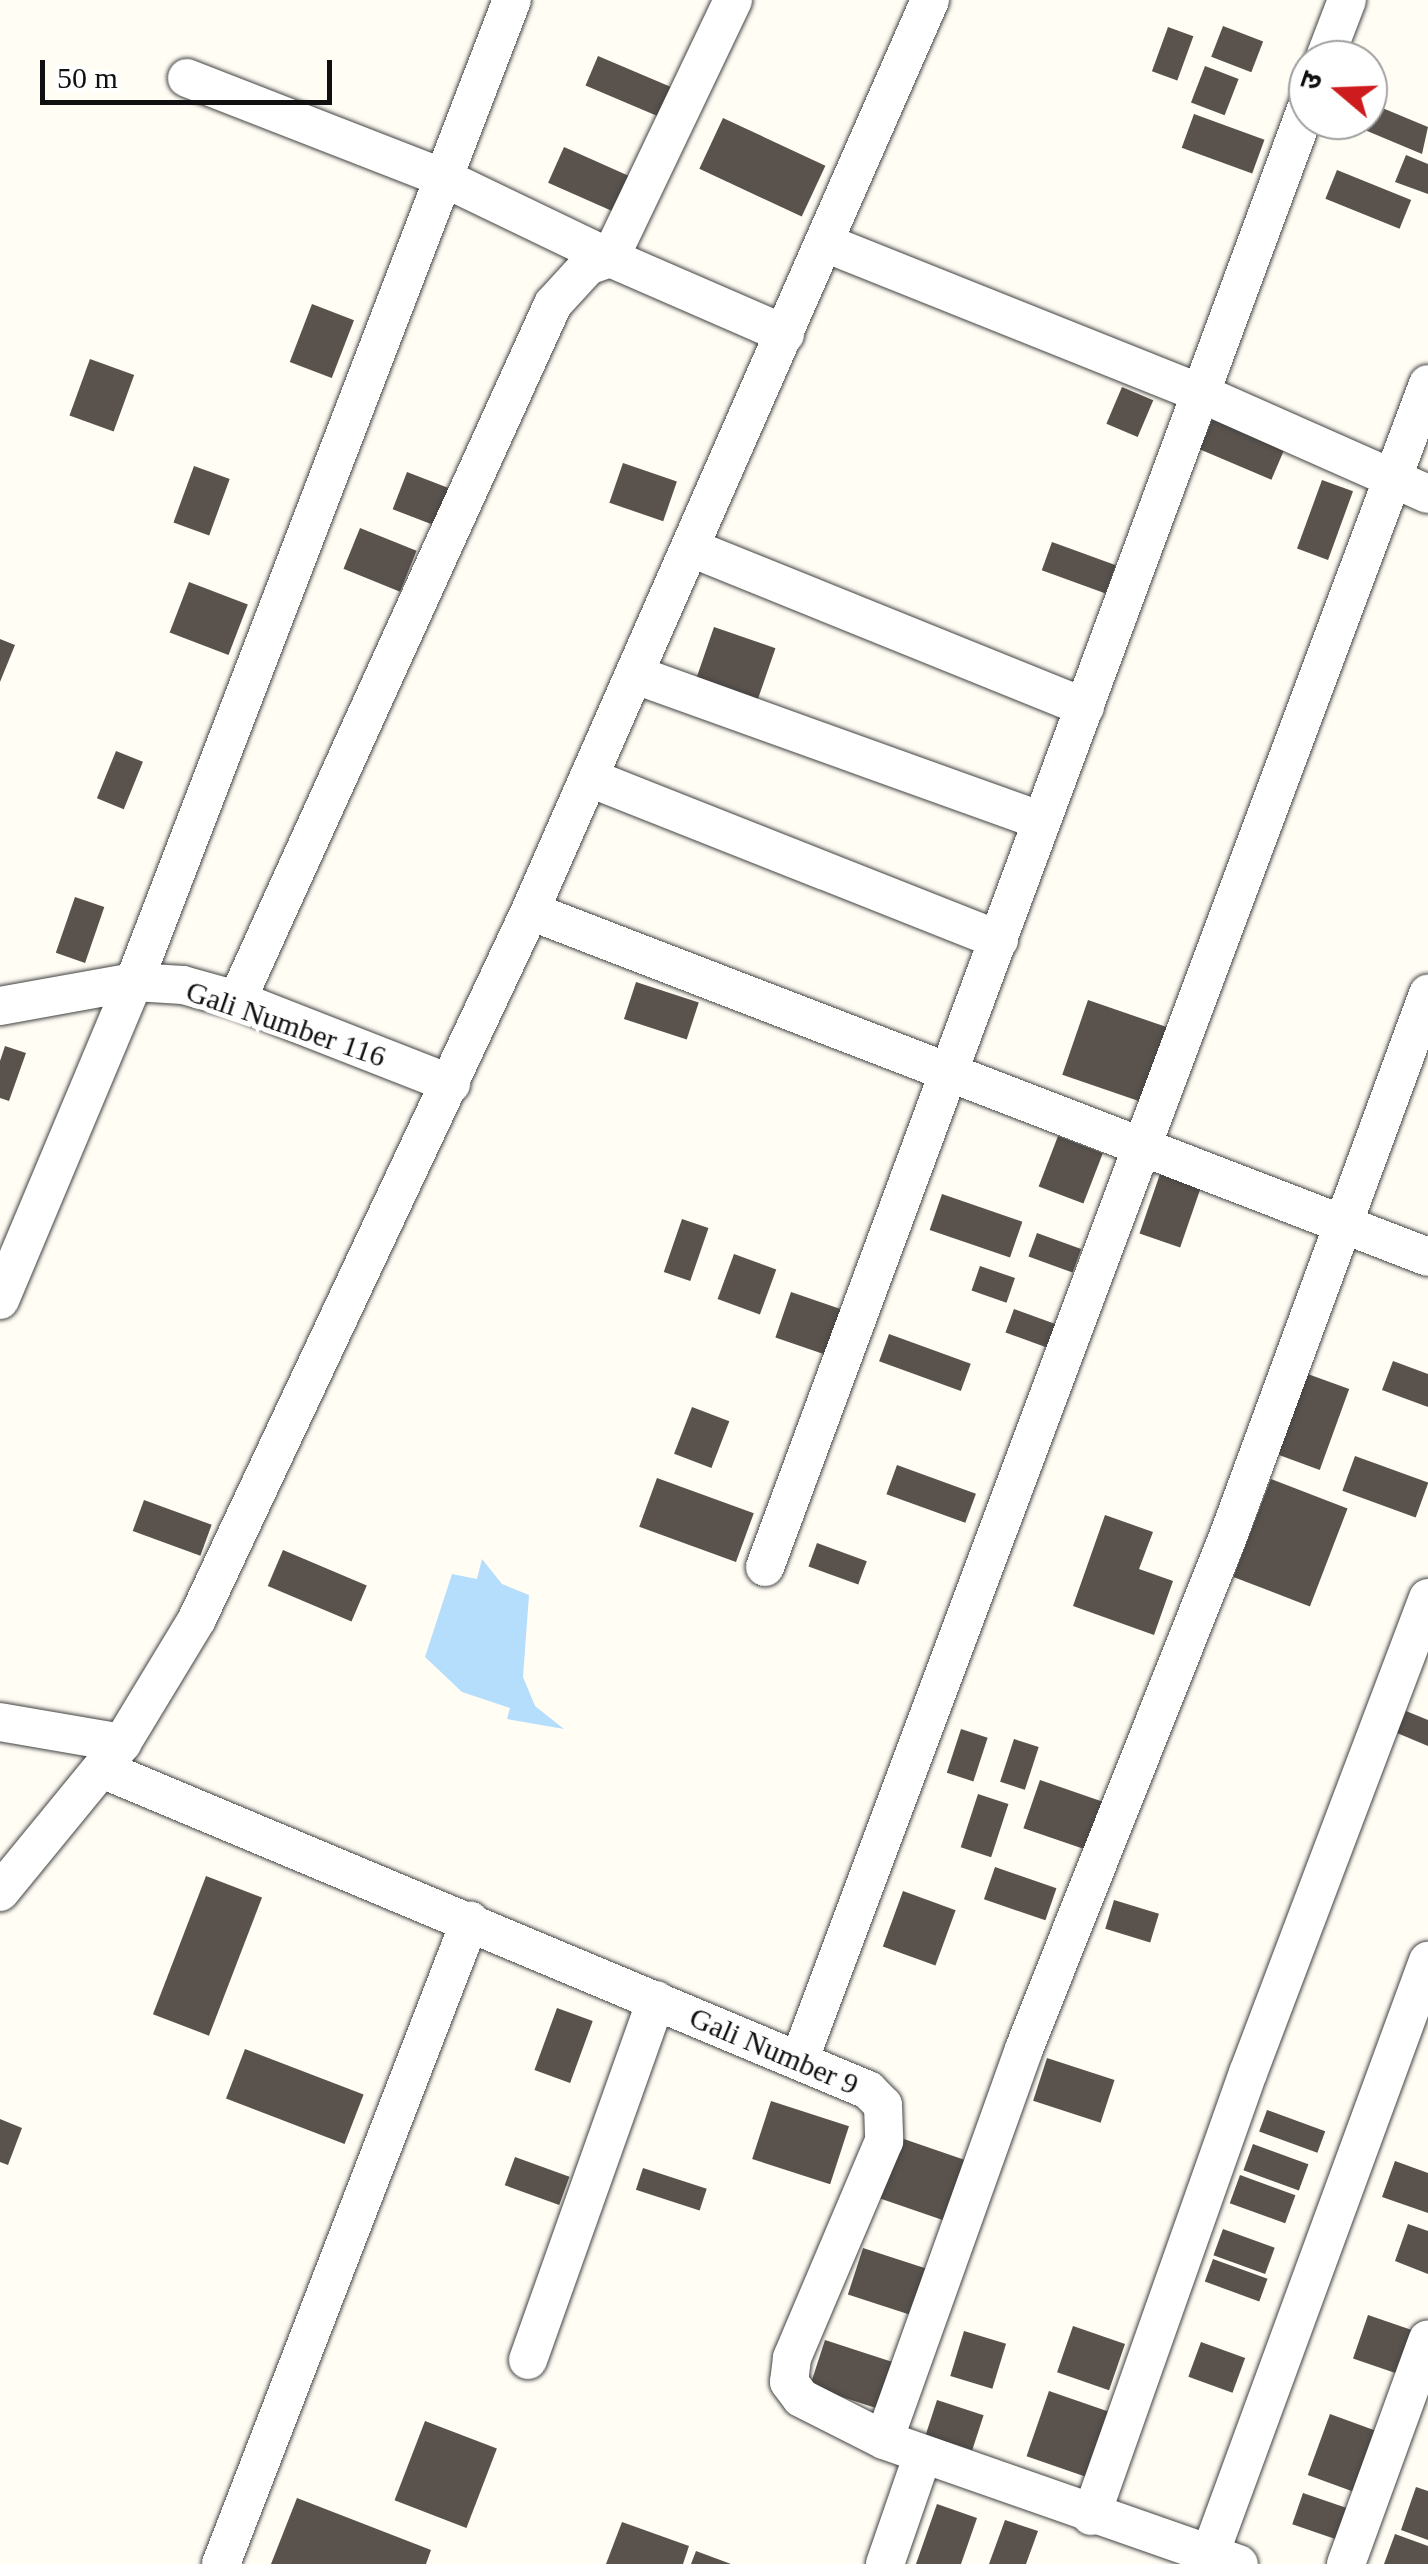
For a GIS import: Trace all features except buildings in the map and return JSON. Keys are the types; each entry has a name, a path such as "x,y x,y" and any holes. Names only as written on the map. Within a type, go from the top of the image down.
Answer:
{"street":[{"path":"0,1300 134,982 512,0"},
{"path":"238,1000 553,304 588,266 610,258 732,0"},
{"path":"0,1892 112,1756 198,1620 530,911 930,0"},
{"path":"1332,40 1347,0"},
{"path":"186,78 444,178 610,258 785,334"},
{"path":"765,1567 1295,140"},
{"path":"824,243 1200,393 1428,494"},
{"path":"799,2061 1428,384"},
{"path":"692,548 1084,707"},
{"path":"636,675 1042,822"},
{"path":"590,778 999,940"},
{"path":"530,911 1428,1257"},
{"name":"Gali Number 116","path":"0,1006 134,982 183,986 238,1000 451,1084"},
{"path":"884,2440 1024,2050 1230,1534 1428,994"},
{"path":"1091,2516 1248,2073 1428,1598"},
{"name":"Gali Number 9","path":"0,1722 112,1756 470,1921 868,2090 883,2105 884,2142 792,2358 789,2382 801,2398 820,2411 884,2440 1091,2516 1225,2559"},
{"path":"221,2564 470,1921"},
{"path":"1225,2559 1428,1961"},
{"path":"528,2360 656,2000"},
{"path":"1346,2564 1428,2339"},
{"path":"885,2564 923,2454"}],"water":[{"path":"482,1559 502,1584 529,1595 523,1677 535,1706 564,1729 507,1719 510,1708 462,1692 425,1657 452,1574 477,1579"}]}
